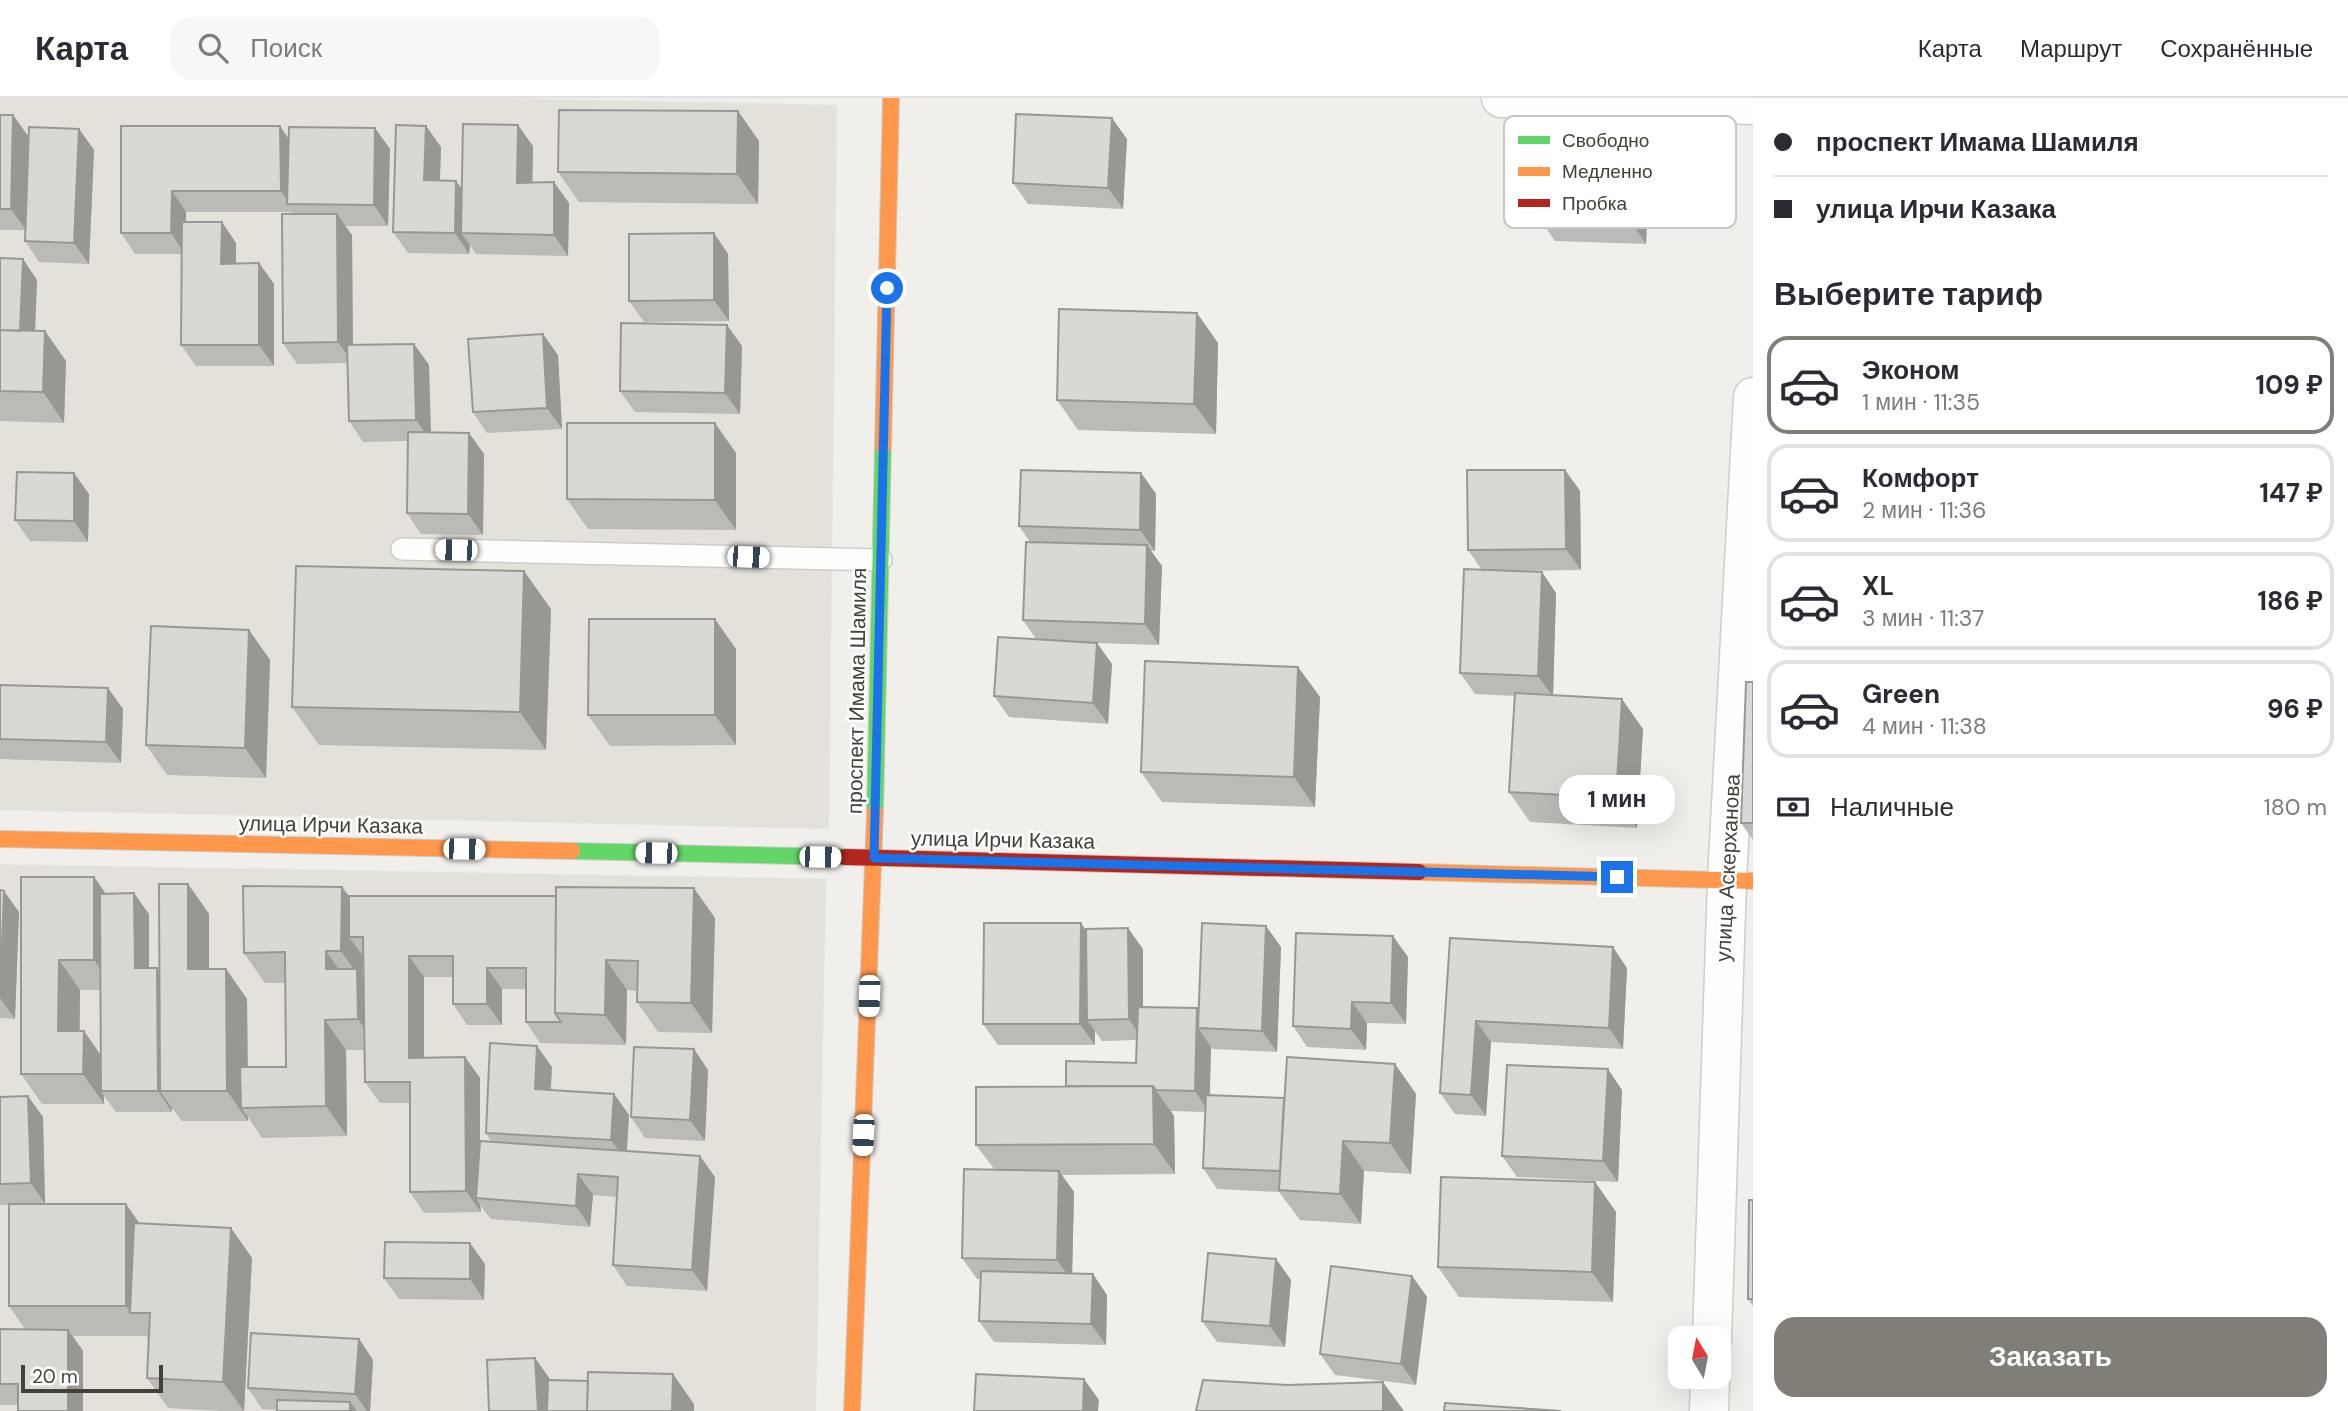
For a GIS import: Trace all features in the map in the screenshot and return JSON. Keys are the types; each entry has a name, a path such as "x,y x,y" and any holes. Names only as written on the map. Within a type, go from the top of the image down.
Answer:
{"street":[{"name":"проспект Имама Шамиля","path":"852,1411 874,858 891,98"},
{"path":"1501,98 1753,106"},
{"name":"улица Аскерханова","path":"1713,1326 1740,881 1753,397"},
{"name":"улица Ирчи Казака","path":"0,839 1740,881"},
{"path":"1709,1411 1710,1390"}],"lane":[{"path":"402,549 881,560"}],"shaded area":[{"path":"0,98 502,98 837,105 829,829 0,810"},
{"path":"0,864 826,879 816,1411 0,1411"}],"building":[{"path":"559,110 738,111 737,174 558,172"},
{"path":"1016,114 1112,118 1108,188 1013,183"},
{"path":"0,115 13,115 11,209 0,209"},
{"path":"463,124 518,125 517,183 554,182 554,235 461,233"},
{"path":"396,125 426,126 424,180 456,181 455,233 393,232"},
{"path":"121,126 280,126 281,191 172,191 171,233 121,233"},
{"path":"29,127 79,129 74,243 25,241"},
{"path":"289,127 375,128 374,205 287,204"},
{"path":"282,214 337,214 338,342 283,343"},
{"path":"182,222 222,222 221,264 259,263 259,345 181,345"},
{"path":"714,233 714,300 629,301 629,234"},
{"path":"0,258 23,259 20,331 0,330"},
{"path":"1059,309 1197,313 1194,404 1057,400"},
{"path":"621,323 727,325 725,393 620,391"},
{"path":"0,330 45,331 43,392 0,391"},
{"path":"543,334 547,408 473,412 468,339"},
{"path":"414,344 416,420 349,421 347,345"},
{"path":"567,423 715,423 715,500 567,499"},
{"path":"408,432 469,433 468,514 407,513"},
{"path":"1021,470 1141,473 1140,530 1019,526"},
{"path":"1467,470 1565,470 1566,549 1468,550"},
{"path":"17,472 74,473 74,521 15,520"},
{"path":"1026,542 1147,545 1145,624 1023,620"},
{"path":"296,566 524,571 520,712 292,707"},
{"path":"1464,569 1542,572 1538,676 1460,673"},
{"path":"589,619 715,619 715,715 588,715"},
{"path":"151,626 249,630 245,748 146,745"},
{"path":"998,637 1097,643 1093,703 994,696"},
{"path":"1145,661 1298,667 1294,777 1141,772"},
{"path":"1746,682 1753,682 1753,823 1741,823"},
{"path":"0,685 108,688 106,742 0,739"},
{"path":"1515,693 1622,699 1616,798 1509,792"},
{"path":"21,877 94,877 94,960 59,960 58,1031 84,1031 83,1074 21,1074"},
{"path":"159,884 188,884 188,969 226,969 227,1091 160,1091"},
{"path":"243,886 342,887 341,951 326,951 326,969 357,969 358,1019 325,1020 326,1106 241,1108 240,1067 286,1067 285,952 244,953"},
{"path":"556,887 694,888 691,1003 637,1002 638,961 606,960 605,1015 555,1013"},
{"path":"0,890 4,891 0,998"},
{"path":"134,893 135,968 157,968 158,1091 101,1091 100,894"},
{"path":"349,896 556,896 555,1013 561,1022 526,1022 526,968 487,968 487,1004 453,1004 453,956 409,956 409,1058 465,1057 466,1191 410,1192 410,1082 365,1082 363,937 349,937"},
{"path":"984,923 1081,923 1080,1024 983,1024"},
{"path":"1202,923 1266,926 1262,1031 1198,1028"},
{"path":"1128,928 1129,1019 1087,1020 1086,929"},
{"path":"1296,933 1393,936 1391,1003 1352,1002 1351,1029 1293,1026"},
{"path":"1450,938 1613,947 1609,1028 1476,1021 1471,1095 1440,1093"},
{"path":"1138,1007 1197,1008 1195,1091 1156,1090 1153,1086 1066,1086 1066,1061 1136,1063"},
{"path":"490,1043 537,1046 535,1089 614,1094 611,1140 486,1133"},
{"path":"634,1047 694,1049 690,1120 631,1117"},
{"path":"1287,1057 1395,1064 1390,1143 1343,1141 1340,1194 1279,1190"},
{"path":"1507,1065 1608,1069 1603,1161 1502,1156"},
{"path":"1153,1086 1154,1144 976,1145 976,1087"},
{"path":"1206,1095 1284,1098 1280,1171 1203,1168"},
{"path":"28,1096 31,1183 0,1184 0,1097"},
{"path":"480,1141 700,1156 692,1270 613,1265 618,1177 578,1174 576,1206 476,1198"},
{"path":"964,1169 1059,1171 1057,1260 962,1258"},
{"path":"1441,1177 1595,1182 1592,1272 1438,1267"},
{"path":"1749,1200 1753,1200 1753,1299 1748,1299"},
{"path":"9,1204 126,1204 126,1306 9,1306"},
{"path":"134,1223 231,1228 223,1382 147,1378 150,1313 130,1313"},
{"path":"385,1242 470,1243 470,1279 384,1278"},
{"path":"1208,1253 1276,1259 1270,1326 1202,1321"},
{"path":"1331,1266 1412,1276 1401,1364 1320,1354"},
{"path":"981,1271 1093,1274 1091,1324 979,1321"},
{"path":"0,1329 68,1330 68,1411 18,1411 18,1384 0,1384"},
{"path":"251,1333 359,1339 355,1394 248,1388"},
{"path":"535,1358 538,1411 489,1411 487,1360"},
{"path":"588,1372 673,1374 672,1411 587,1411"},
{"path":"976,1374 1084,1379 1083,1411 974,1411"},
{"path":"548,1380 588,1381 587,1411 547,1411"},
{"path":"1203,1380 1288,1385 1383,1382 1383,1411 1196,1411"},
{"path":"277,1400 350,1402 350,1411 277,1411"},
{"path":"1445,1403 1561,1411 1444,1411"}],"traffic: fast":[{"path":"875,812 883,446"},
{"path":"572,851 845,857"}],"traffic: slow":[{"path":"883,446 891,98"},
{"path":"852,1411 875,812"},
{"path":"0,839 572,851"},
{"path":"1419,872 1753,881"}],"traffic: jam":[{"path":"845,857 1419,872"}],"route":[{"path":"887,288 874,858 1617,877"}]}
